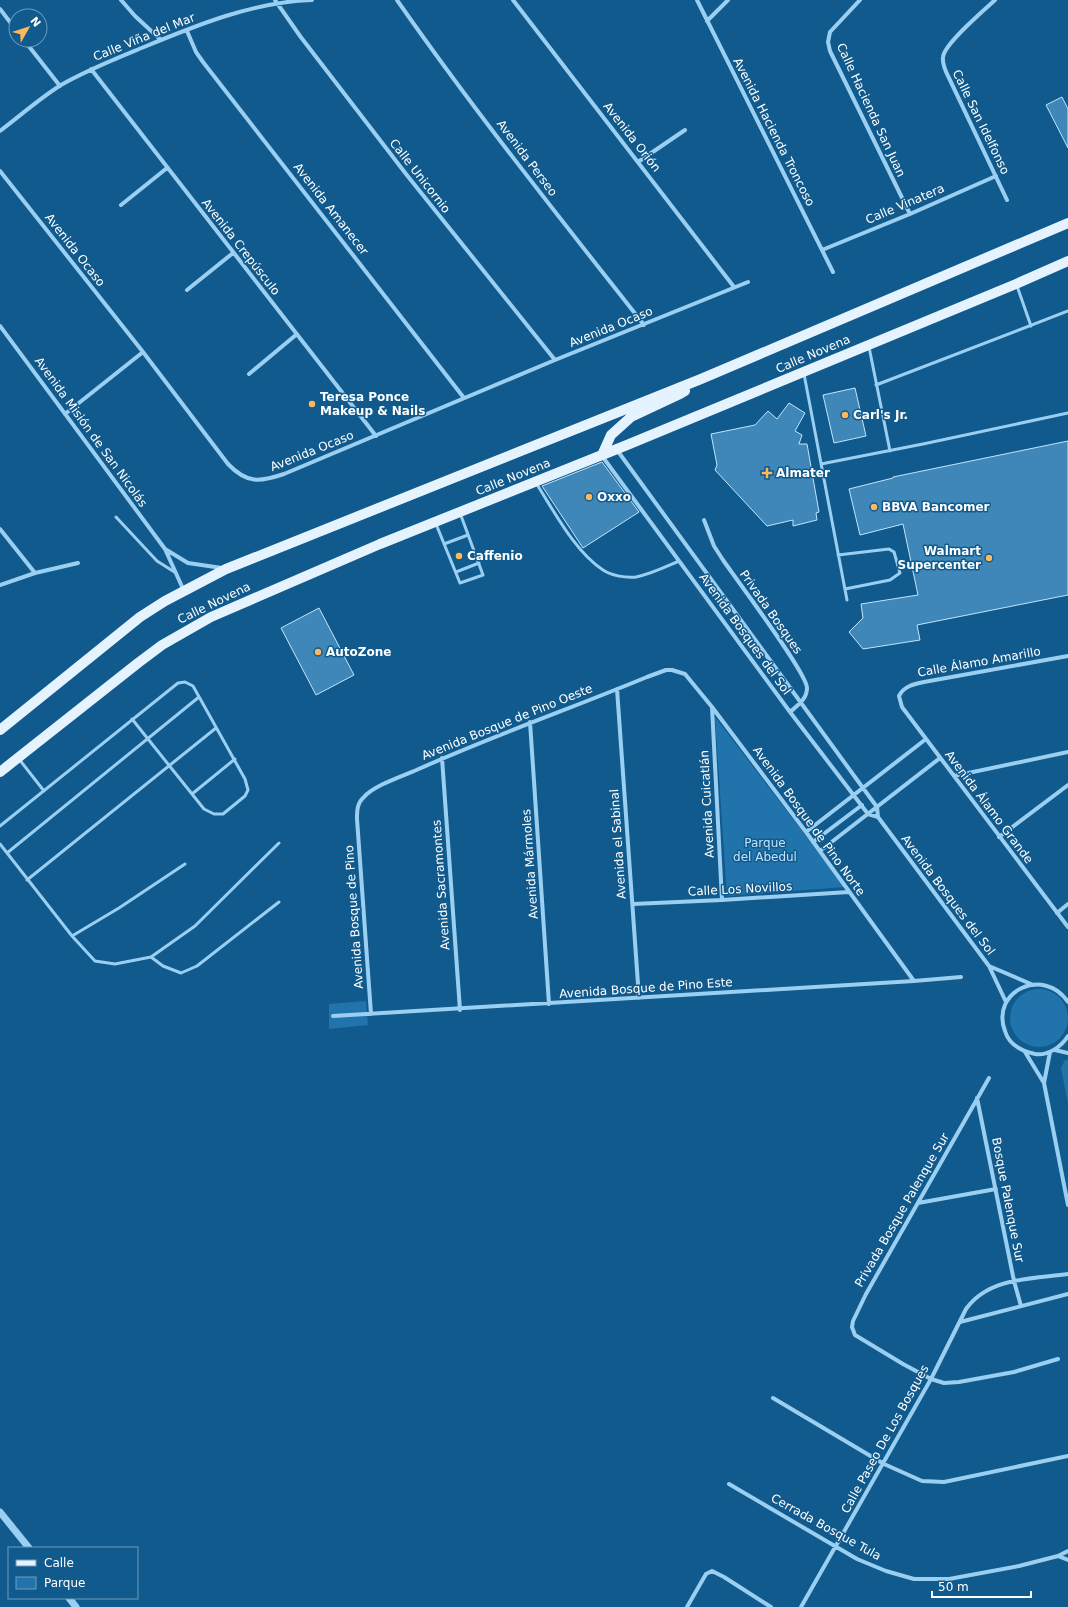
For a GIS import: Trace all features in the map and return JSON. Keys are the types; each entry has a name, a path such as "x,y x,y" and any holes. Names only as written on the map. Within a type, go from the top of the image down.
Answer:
{"main road":[{"name":"Calle Novena","path":"0,730 140,617 184,591 226,569 701,379 1068,223"},
{"name":"Calle Novena","path":"0,772 112,682 162,645 211,618 252,599 459,512 617,450 1068,261"},
{"path":"602,456 611,435 631,417 680,394 701,379"}],"street":[{"path":"121,0 135,16 161,40"},
{"name":"Calle Viña del Mar","path":"0,131 60,86 91,69 161,40 228,15 276,1 312,0"},
{"name":"Avenida Perseo","path":"397,0 426,42 506,148 644,325"},
{"name":"Avenida Orión","path":"513,0 734,287"},
{"name":"Avenida Hacienda Troncoso","path":"697,0 833,272"},
{"path":"707,21 728,0"},
{"name":"Calle Hacienda San Juan","path":"860,0 830,32 828,42 830,51 910,214"},
{"name":"Calle San Idelfonso","path":"995,0 964,28 948,47 943,56 944,66 949,78 1007,200"},
{"name":"Calle Unicornio","path":"276,1 300,36 406,174 555,360"},
{"path":"0,9 8,20"},
{"name":"Avenida Amanecer","path":"187,31 196,52 203,62 294,177 464,398"},
{"path":"30,48 60,86"},
{"name":"Avenida Crepúsculo","path":"91,69 376,436"},
{"path":"638,162 685,130"},
{"path":"121,205 167,168"},
{"name":"Avenida Ocaso","path":"0,171 143,352 228,464 235,471 249,480 258,481 284,474 555,360 748,282"},
{"name":"Calle Vinatera","path":"822,250 910,214 996,176"},
{"path":"187,290 233,253"},
{"name":"Avenida Misión de San Nicolás","path":"0,326 165,549 184,591"},
{"path":"249,374 296,334"},
{"path":"65,414 143,352"},
{"name":"Avenida Bosques del Sol","path":"617,450 863,788 876,807 878,817 989,966 1006,1002"},
{"name":"Avenida Bosques del Sol","path":"602,456 790,712 868,814"},
{"name":"Privada Bosques","path":"704,520 714,546 802,674 807,686 806,695 801,703"},
{"path":"0,529 34,573"},
{"name":"Avenida Misión de San Nicolás","path":"165,549 188,563 226,569"},
{"path":"0,585 34,573 78,563"},
{"path":"1067,657 1068,663"},
{"name":"Calle Álamo Amarillo","path":"899,696 901,692 909,686 924,682 1067,657"},
{"name":"Avenida Bosque de Pino Oeste","path":"357,819 358,806 364,796 371,791 442,758 530,722 666,670 672,670 685,674"},
{"name":"Avenida Bosque de Pino Norte","path":"685,674 712,707 806,832 914,981"},
{"name":"Avenida el Sabinal","path":"617,689 639,998"},
{"name":"Avenida Álamo Grande","path":"899,696 902,707 1068,927"},
{"path":"790,712 801,703"},
{"name":"Avenida Cuicatlán","path":"712,707 722,900"},
{"name":"Avenida Mármoles","path":"530,722 549,1004"},
{"path":"806,832 926,739"},
{"path":"954,776 1068,752"},
{"name":"Avenida Sacramontes","path":"442,758 460,1010"},
{"path":"820,851 940,758"},
{"path":"999,837 1068,785"},
{"path":"813,842 862,805"},
{"path":"868,814 878,817"},
{"name":"Avenida Bosque de Pino","path":"357,819 371,1014"},
{"name":"Calle Los Novillos","path":"633,904 849,892"},
{"path":"1056,913 1068,904"},
{"name":"Avenida Bosques del Sol","path":"989,966 1031,984 1053,987 1059,991 1068,1002"},
{"name":"Avenida Bosque de Pino Este","path":"333,1016 460,1010 961,977"},
{"path":"1031,984 1016,990 1006,1002 1002,1019 1006,1035 1017,1048 1025,1052 1037,1054 1055,1050 1068,1036"},
{"path":"1055,1050 1068,1053"},
{"path":"1025,1052 1044,1083 1068,1205"},
{"path":"1044,1083 1050,1052"},
{"name":"Privada Bosque Palenque Sur","path":"931,1379 855,1335 852,1327 857,1312 988,1078"},
{"name":"Bosque Palenque Sur","path":"977,1098 1020,1306"},
{"path":"918,1203 996,1189"},
{"name":"Calle Paseo De Los Bosques","path":"801,1607 884,1464 931,1379 972,1300 981,1293 1014,1281 1068,1274"},
{"path":"960,1322 1068,1294"},
{"path":"931,1379 944,1383 973,1380 1014,1372 1058,1359"},
{"path":"773,1398 884,1464 922,1481 944,1482 1068,1456"},
{"name":"Cerrada Bosque Tula","path":"729,1484 836,1547 886,1571 901,1576 922,1580 949,1579 1019,1566 1058,1556 1068,1551"},
{"path":"0,1512 28,1547"},
{"path":"1058,1556 1068,1560"},
{"path":"687,1607 706,1574 712,1571 724,1576 771,1607"},
{"path":"70,1599 76,1607"}],"lane":[{"path":"1016,284 1031,326"},
{"path":"876,385 1068,311"},
{"path":"869,345 890,451"},
{"path":"804,372 847,600"},
{"path":"821,464 890,451 1068,413"},
{"path":"535,482 581,550 604,571 615,576 635,577 654,572 679,561"},
{"path":"435,522 460,583 484,575 459,512"},
{"path":"116,517 157,561 176,573"},
{"path":"444,544 468,535"},
{"path":"838,555 889,549 894,552 900,573 890,580 845,589"},
{"path":"456,572 479,563"},
{"path":"0,826 132,719 178,683 185,682 193,686 245,779 248,790 245,796 223,814 214,814 204,809 132,719"},
{"path":"6,853 199,697"},
{"path":"27,880 216,728"},
{"path":"18,758 44,791"},
{"path":"192,794 234,759"},
{"path":"0,844 72,936 95,961 115,964 151,957 195,926 279,843"},
{"path":"72,936 119,908 185,864"},
{"path":"151,957 163,966 181,973 197,966 279,902"}],"green space":[{"name":"Parque del Abedul","path":"715,717 845,887 727,896"},
{"path":"1039,989 1055,994 1063,1002 1068,1018 1063,1034 1055,1042 1039,1047 1023,1042 1015,1034 1010,1018 1015,1002 1023,994"},
{"path":"366,1001 368,1025 329,1029 329,1004"},
{"path":"1065,1060 1068,1060 1068,1104 1061,1068"}],"building":[{"path":"1062,97 1068,109 1068,148 1046,105"},
{"name":"Carl's Jr.","path":"855,388 866,436 834,443 823,395"},
{"path":"789,403 805,413 795,431 802,435 799,444 807,444 819,512 816,513 817,520 793,526 793,520 767,526 715,470 717,465 711,434 755,425 768,411 777,419"},
{"name":"Walmart Supercenter","path":"1068,441 1068,595 917,625 920,640 863,649 849,632 863,618 861,604 918,595 903,524 860,535 849,489 893,477"},
{"name":"Oxxo","path":"602,462 639,512 583,548 542,486"},
{"name":"AutoZone","path":"319,608 354,675 316,695 281,628"}],"place":[{"name":"Teresa Ponce Makeup & Nails","path":"312,404"},
{"name":"Carl's Jr.","path":"845,415"},
{"name":"Almater","path":"767,473"},
{"name":"Oxxo","path":"589,497"},
{"name":"BBVA Bancomer","path":"874,507"},
{"name":"Caffenio","path":"459,556"},
{"name":"Walmart Supercenter","path":"989,558"},
{"name":"AutoZone","path":"318,652"}]}
